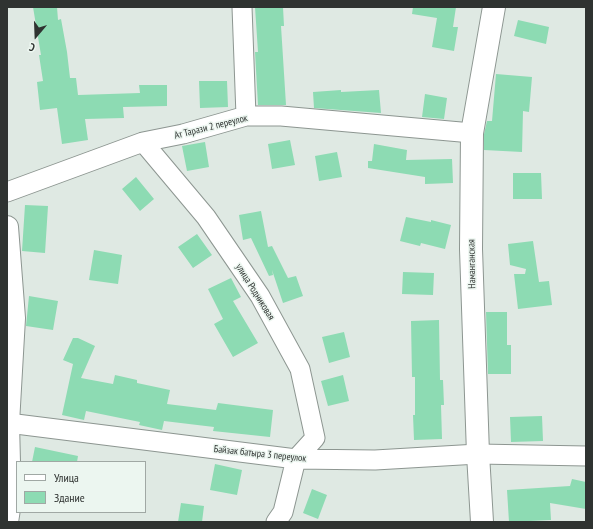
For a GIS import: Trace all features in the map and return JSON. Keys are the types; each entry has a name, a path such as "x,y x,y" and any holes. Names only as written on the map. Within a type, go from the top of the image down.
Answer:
{"street":[{"path":"242,7 246,116"},
{"name":"Наманганская","path":"482,522 478,454 471,249 472,133 494,7"},
{"name":"Ат Тарази 2 переулок","path":"7,192 143,142 183,134 246,116 281,116 472,133"},
{"name":"улица Родниковая","path":"143,142 206,217 260,296 300,369 315,438 296,459"},
{"path":"7,227 14,318 8,423 10,502 7,522"},
{"name":"Байзак батыра 3 переулок","path":"8,423 296,459 375,460 478,454 586,456"},
{"path":"276,522 283,512 296,459"}],"building":[{"path":"33,7 57,7 58,20 61,19 70,78 76,78 78,95 140,93 139,85 167,85 167,106 123,107 124,118 85,119 88,140 62,144 57,108 40,110 37,82 43,81 39,55 41,55"},
{"path":"255,7 283,7 284,26 281,26 286,105 258,105 255,52 258,52"},
{"path":"413,7 456,7 453,27 458,27 454,51 432,47 437,18 412,14"},
{"path":"518,20 549,27 546,44 514,36"},
{"path":"496,74 532,77 529,112 523,111 522,152 484,150 484,134 487,121 492,121"},
{"path":"199,81 227,81 228,107 200,108"},
{"path":"341,90 341,92 379,90 381,113 314,108 313,92"},
{"path":"425,94 447,98 444,119 422,117"},
{"path":"290,140 295,165 272,169 268,144"},
{"path":"205,142 209,167 187,171 182,146"},
{"path":"374,144 407,150 406,160 452,159 453,183 425,184 425,177 368,168 368,161 372,161"},
{"path":"337,152 342,177 319,181 315,156"},
{"path":"513,173 541,173 542,199 513,199"},
{"path":"136,177 154,199 140,211 122,189"},
{"path":"25,205 48,206 45,253 22,251"},
{"path":"261,211 268,247 272,246 288,278 296,276 303,296 283,303 272,270 273,275 269,276 251,238 243,240 239,215"},
{"path":"406,217 431,222 431,220 451,225 445,249 421,243 420,246 400,241"},
{"path":"197,234 212,255 193,268 178,247"},
{"path":"533,241 539,282 549,281 552,305 518,309 514,274 525,274 526,269 510,265 508,244"},
{"path":"94,250 122,255 118,284 89,280"},
{"path":"403,272 434,273 433,295 402,294"},
{"path":"231,278 241,297 233,301 258,343 233,357 214,324 223,319 208,289"},
{"path":"29,296 58,301 53,330 26,326"},
{"path":"486,312 507,312 507,345 511,345 511,374 488,374"},
{"path":"439,320 440,380 443,380 444,405 441,405 442,439 414,440 413,415 415,415 415,377 412,377 411,321"},
{"path":"344,332 350,357 329,363 322,337"},
{"path":"73,338 78,338 95,346 81,378 113,384 115,375 137,380 137,383 170,390 167,404 216,410 218,403 273,410 270,437 213,431 214,427 164,421 162,430 139,425 140,422 86,411 84,420 62,415 73,364 63,360"},
{"path":"343,375 349,401 328,406 321,381"},
{"path":"542,416 543,441 511,442 510,417"},
{"path":"35,447 78,456 77,461 32,461"},
{"path":"215,464 242,470 237,495 210,490"},
{"path":"572,479 586,482 586,509 550,503 551,520 509,522 507,490 570,486"},
{"path":"312,489 327,495 318,519 303,513"},
{"path":"181,503 204,506 202,522 178,522"}]}
